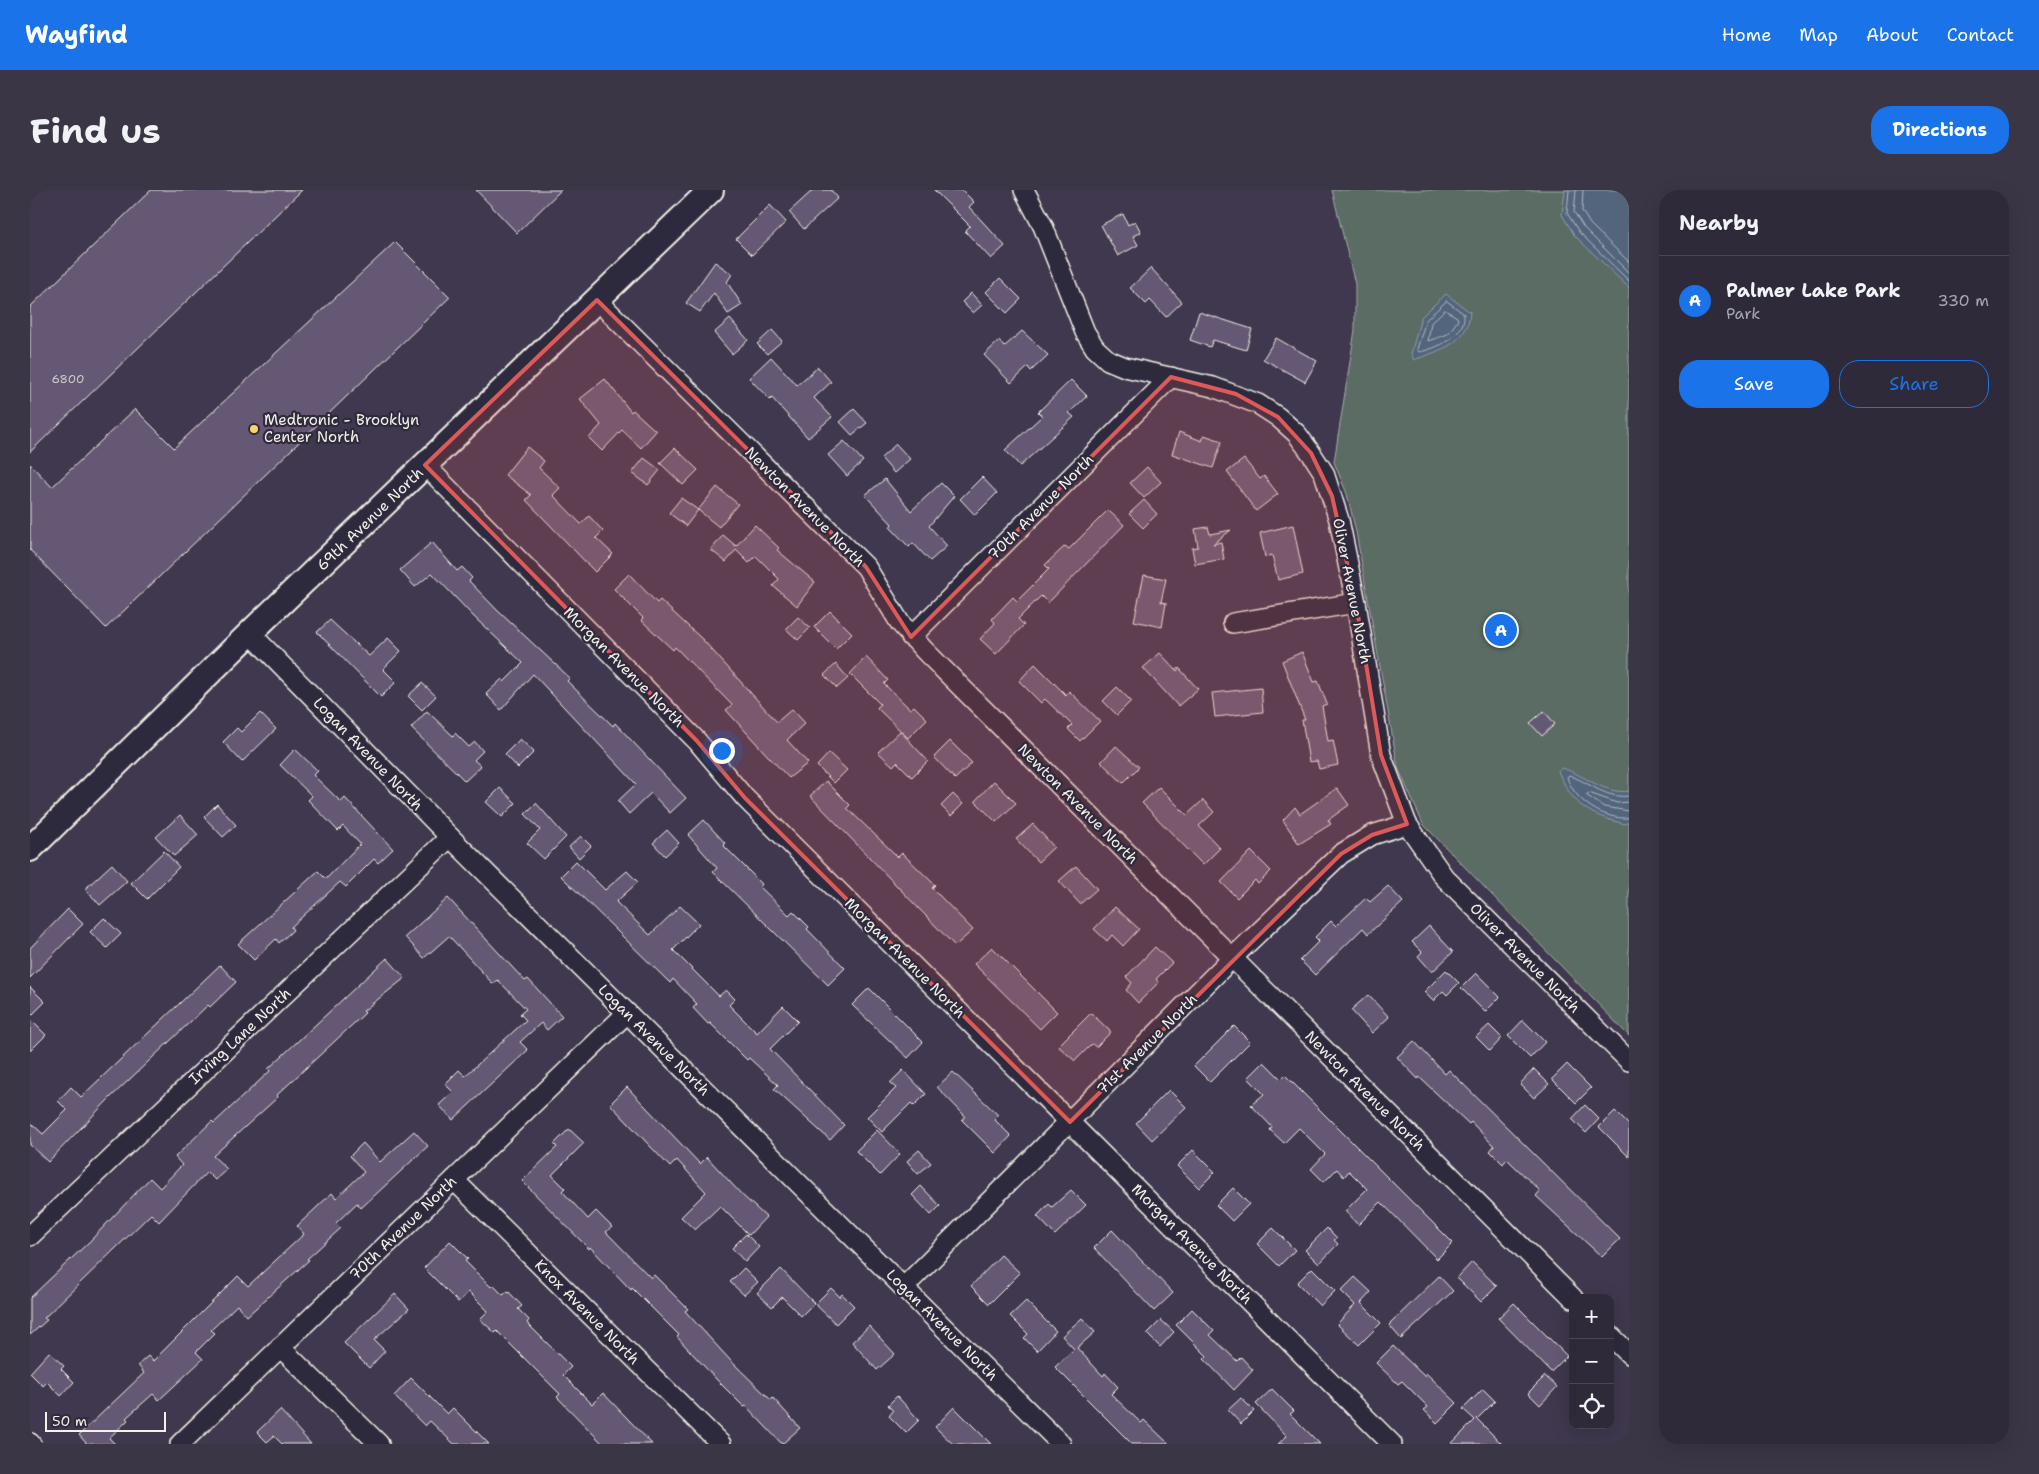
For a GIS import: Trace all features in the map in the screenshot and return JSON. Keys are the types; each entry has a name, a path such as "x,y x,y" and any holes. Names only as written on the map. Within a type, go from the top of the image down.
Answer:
{"street":[{"name":"69th Avenue North","path":"30,849 250,633 711,190"},
{"name":"Oliver Avenue North","path":"1024,190 1043,226 1085,332 1095,348 1108,360 1125,367 1236,394 1278,417 1297,434 1324,473 1332,496 1356,603 1381,755 1407,824 1444,877 1629,1061"},
{"name":"Newton Avenue North","path":"597,300 866,566 895,615 911,636 1569,1294"},
{"name":"70th Avenue North","path":"911,636 1171,377"},
{"name":"Morgan Avenue North","path":"425,465 697,741 745,798 1392,1444"},
{"path":"1233,623 1356,603"},
{"name":"Logan Avenue North","path":"250,633 450,837 1061,1444"},
{"name":"71st Avenue North","path":"904,1287 1232,958 1341,854 1372,835 1407,824"},
{"name":"Irving Lane North","path":"30,1236 450,837"},
{"name":"70th Avenue North","path":"180,1444 627,1013"},
{"name":"Knox Avenue North","path":"454,1180 721,1444"},
{"path":"1614,1339 1629,1354"},
{"path":"280,1347 379,1444"}],"highlighted area":[{"path":"597,300 866,567 911,637 1171,377 1236,394 1278,417 1311,453 1332,496 1356,603 1381,755 1407,824 1372,835 1341,854 1070,1122 745,798 697,741 425,465"}],"green space":[{"path":"1332,190 1629,190 1629,1036 1423,824 1398,768 1356,532 1347,494 1334,462 1355,330 1355,284"}],"water":[{"path":"1565,190 1629,190 1629,288 1575,236 1562,215"},
{"path":"1446,294 1470,312 1464,332 1458,339 1443,349 1414,360 1411,354 1421,317"},
{"path":"1562,768 1603,787 1612,790 1629,791 1629,822 1625,824 1601,817 1576,801 1558,771"}],"building":[{"path":"151,190 302,190 30,452 30,307"},
{"path":"476,190 561,190 517,233"},
{"path":"813,190 831,190 838,198 804,229 789,212"},
{"path":"934,190 962,190 974,202 969,207 1005,246 991,259 965,231 970,226"},
{"path":"770,205 786,222 752,255 736,239"},
{"path":"1123,214 1128,225 1135,221 1141,232 1133,236 1138,245 1118,256 1101,225"},
{"name":"Medtronic - Brooklyn Center North","path":"395,242 450,297 106,628 30,550 30,464 52,487 135,409 174,448"},
{"path":"715,262 732,274 727,282 742,305 728,314 714,293 700,312 686,303"},
{"path":"1151,268 1182,302 1166,317 1150,300 1146,304 1130,288"},
{"path":"1000,278 1021,299 1007,313 986,292"},
{"path":"971,293 982,305 973,313 962,302"},
{"path":"1199,312 1252,329 1246,350 1213,340 1210,347 1190,340"},
{"path":"730,319 748,340 732,354 714,333"},
{"path":"772,330 782,341 767,354 757,344"},
{"path":"1022,331 1048,355 1031,371 1028,367 1011,383 984,355 999,341 1004,347"},
{"path":"1276,338 1317,361 1305,382 1263,359"},
{"path":"771,357 797,385 818,367 831,382 814,398 832,417 808,438 772,398 770,400 749,378"},
{"path":"605,379 631,412 633,410 656,431 641,448 622,430 602,451 589,438 601,425 580,399"},
{"path":"1071,380 1087,396 1069,413 1074,417 1020,466 1005,450 1042,416 1038,412"},
{"path":"854,409 867,423 852,435 840,422"},
{"path":"1179,432 1202,441 1204,435 1222,441 1213,468 1172,454"},
{"path":"844,441 863,461 847,476 828,455"},
{"path":"896,444 910,459 894,473 881,458"},
{"path":"527,447 544,461 539,468 560,488 553,495 581,524 589,516 603,531 596,538 613,554 595,572 526,500 531,495 505,475"},
{"path":"675,448 698,470 683,485 660,463"},
{"path":"644,458 660,470 648,485 632,473"},
{"path":"1244,459 1260,479 1264,476 1278,494 1256,511 1227,472"},
{"path":"1147,467 1161,482 1144,498 1130,483"},
{"path":"982,477 997,493 975,515 960,499"},
{"path":"885,479 911,511 941,483 954,496 929,526 947,546 930,561 913,543 909,547 890,527 892,524 865,495"},
{"path":"717,487 738,504 719,527 698,510"},
{"path":"681,498 698,510 686,526 669,513"},
{"path":"1144,500 1157,514 1143,528 1129,514"},
{"path":"1108,510 1124,525 1048,603 1041,596 1018,619 1024,625 996,654 980,639 995,623 992,619 1013,597 1017,601 1049,569 1045,565 1065,546 1069,549"},
{"path":"755,525 779,548 777,550 815,582 797,606 773,586 779,579 756,556 749,563 736,550 726,562 711,550 723,535 736,546"},
{"path":"1293,525 1303,574 1278,580 1272,555 1265,557 1260,533"},
{"path":"1208,527 1210,534 1231,530 1213,544 1221,542 1224,559 1195,564 1192,548 1198,547 1195,529"},
{"path":"432,542 457,571 462,567 472,578 469,581 498,611 570,678 567,681 613,726 615,723 686,798 670,813 651,793 629,814 618,801 636,784 533,674 501,710 486,694 502,679 504,682 523,663 474,617 432,573 415,587 400,570"},
{"path":"629,574 657,603 660,600 703,640 777,722 792,709 805,723 787,740 808,763 789,778 767,755 726,710 732,705 675,647 673,650 641,620 643,618 614,589"},
{"path":"1144,575 1166,579 1161,602 1166,603 1162,627 1134,621"},
{"path":"830,611 852,633 836,649 814,627"},
{"path":"798,617 810,628 798,640 786,629"},
{"path":"330,620 369,656 388,638 401,651 383,669 396,682 381,697 317,632"},
{"path":"1302,652 1314,682 1318,681 1327,704 1322,706 1328,741 1333,740 1338,765 1319,769 1317,761 1309,762 1302,720 1305,720 1282,661"},
{"path":"1160,653 1177,671 1179,668 1198,689 1178,706 1143,668"},
{"path":"866,657 888,680 884,684 910,709 914,706 927,719 908,738 877,708 880,704 850,674"},
{"path":"836,664 848,678 837,688 824,675"},
{"path":"1035,664 1066,695 1069,691 1100,721 1080,741 1068,729 1072,725 1045,699 1041,703 1019,681"},
{"path":"422,683 436,696 422,710 408,696"},
{"path":"1117,687 1131,701 1117,715 1103,701"},
{"path":"1261,688 1263,712 1215,717 1212,693"},
{"path":"427,711 453,736 455,733 469,747 475,742 483,751 474,760 481,766 465,781 411,728"},
{"path":"1544,711 1555,724 1542,736 1530,723"},
{"path":"260,713 276,729 242,762 223,742 237,728 241,732"},
{"path":"900,731 928,761 912,777 897,762 893,766 878,752"},
{"path":"520,739 534,752 518,768 505,754"},
{"path":"950,741 972,763 955,779 934,757"},
{"path":"1116,746 1139,767 1123,783 1101,762"},
{"path":"295,749 318,771 313,775 341,802 345,798 393,849 378,863 374,859 346,887 340,882 291,927 293,930 279,943 276,939 254,960 238,944 318,871 326,879 360,844 343,826 338,831 308,800 312,796 280,765"},
{"path":"829,753 847,770 834,783 817,766"},
{"path":"826,781 850,805 847,808 898,857 902,853 935,885 932,888 973,930 955,946 810,796"},
{"path":"994,781 1016,803 996,822 975,801"},
{"path":"1159,787 1187,815 1203,800 1214,812 1199,826 1220,848 1203,865 1142,803"},
{"path":"500,788 516,803 502,817 486,802"},
{"path":"1337,788 1349,805 1328,820 1331,824 1299,844 1283,820 1295,807 1300,814"},
{"path":"953,794 963,804 951,816 941,806"},
{"path":"536,803 566,837 544,859 527,843 540,830 525,814"},
{"path":"217,804 236,825 223,837 204,817"},
{"path":"180,815 198,835 174,856 156,837"},
{"path":"704,820 725,843 723,845 762,884 760,887 789,915 793,911 809,927 807,929 845,968 828,985 713,872 717,868 688,835"},
{"path":"1033,824 1054,847 1038,862 1016,839"},
{"path":"667,830 679,843 665,856 653,843"},
{"path":"581,836 591,846 579,858 569,847"},
{"path":"164,851 179,867 147,899 131,883"},
{"path":"1251,851 1271,871 1258,884 1255,880 1237,898 1221,882"},
{"path":"576,861 605,890 627,871 638,882 616,902 650,935 680,906 699,924 673,950 719,996 726,990 735,999 729,1005 757,1033 783,1006 798,1021 770,1049 844,1125 830,1140 774,1089 778,1085 749,1058 747,1060 710,1023 708,1024 693,1008 697,1004 673,979 670,983 561,876"},
{"path":"112,864 127,881 100,905 85,889"},
{"path":"1076,866 1097,889 1080,904 1059,881"},
{"path":"1388,886 1403,902 1368,934 1363,928 1315,975 1300,960 1319,941 1315,937 1331,921 1336,926 1366,898 1370,902"},
{"path":"448,898 525,981 528,979 562,1016 547,1030 541,1023 520,1042 528,1050 453,1120 439,1105 453,1092 445,1084 459,1070 465,1076 526,1020 520,1014 526,1009 498,980 493,984 449,936 424,958 405,937"},
{"path":"1115,907 1139,929 1123,946 1112,935 1107,941 1094,929"},
{"path":"68,909 83,924 30,978 30,948"},
{"path":"104,918 121,934 107,948 90,932"},
{"path":"1429,926 1453,952 1432,972 1418,956 1422,952 1412,942"},
{"path":"992,947 1057,1012 1040,1029 974,964"},
{"path":"1155,947 1172,963 1156,979 1159,982 1138,1003 1126,990 1132,983 1126,977"},
{"path":"387,958 405,978 363,1011 365,1013 277,1095 278,1097 213,1156 227,1169 215,1180 207,1172 159,1222 151,1214 44,1318 47,1320 30,1335 30,1298 90,1241 150,1178 160,1188 182,1165 175,1157 212,1121 214,1123 270,1071 268,1069"},
{"path":"220,965 236,982 210,1007 208,1005 111,1097 48,1162 30,1145 30,1122 43,1134 67,1110 58,1101 71,1087 81,1097"},
{"path":"1446,970 1459,983 1447,995 1443,991 1433,1001 1424,992"},
{"path":"1476,973 1500,997 1485,1012 1461,988"},
{"path":"30,987 45,1002 30,1017"},
{"path":"869,988 923,1042 908,1058 852,1005"},
{"path":"1368,995 1389,1017 1372,1033 1351,1010"},
{"path":"1091,1013 1111,1032 1096,1047 1092,1044 1075,1061 1058,1046"},
{"path":"30,1019 46,1035 30,1051"},
{"path":"1523,1020 1545,1042 1530,1058 1508,1036"},
{"path":"1489,1025 1502,1038 1490,1051 1476,1037"},
{"path":"1234,1026 1250,1042 1210,1082 1194,1066"},
{"path":"1414,1041 1445,1074 1449,1070 1620,1239 1602,1257 1536,1196 1540,1191 1507,1159 1503,1164 1490,1151 1494,1146 1471,1122 1469,1124 1419,1077 1418,1079 1397,1057"},
{"path":"1264,1062 1281,1079 1285,1075 1453,1243 1437,1259 1381,1202 1358,1225 1345,1211 1367,1189 1349,1171 1344,1177 1337,1169 1324,1182 1311,1169 1325,1154 1299,1128 1284,1143 1270,1130 1272,1127 1251,1105 1264,1094 1248,1078"},
{"path":"1567,1064 1591,1088 1576,1103 1552,1079"},
{"path":"1534,1069 1549,1084 1534,1098 1520,1084"},
{"path":"903,1070 926,1094 914,1106 911,1103 882,1132 867,1117 896,1088 890,1083"},
{"path":"953,1072 998,1115 994,1119 1011,1136 995,1153 962,1120 965,1116 937,1087"},
{"path":"627,1087 700,1164 707,1157 742,1195 766,1217 749,1235 720,1206 695,1230 681,1217 706,1192 677,1160 670,1167 610,1104"},
{"path":"1169,1090 1186,1107 1152,1140 1136,1123"},
{"path":"1585,1105 1599,1119 1586,1133 1572,1119"},
{"path":"1615,1111 1629,1125 1629,1157 1599,1127"},
{"path":"569,1129 584,1143 552,1175 565,1188 562,1191 588,1219 596,1211 612,1227 606,1232 651,1278 654,1275 688,1309 685,1311 730,1360 771,1400 773,1398 800,1428 782,1444 746,1406 744,1407 716,1379 677,1337 679,1335 632,1288 631,1290 590,1247 589,1249 522,1181 557,1147 554,1144"},
{"path":"877,1130 900,1154 880,1175 856,1151"},
{"path":"414,1131 428,1146 361,1208 357,1203 336,1223 341,1228 307,1259 309,1260 247,1316 237,1305 211,1330 215,1333 196,1352 203,1359 159,1400 153,1394 126,1418 128,1420 109,1438 115,1444 87,1444 79,1435 144,1373 138,1365 148,1356 153,1361 238,1276 248,1286 304,1234 297,1226 332,1193 336,1198 364,1172 350,1156 363,1143 380,1162"},
{"path":"919,1150 931,1163 918,1174 907,1161"},
{"path":"1193,1150 1215,1172 1199,1188 1177,1166"},
{"path":"921,1186 940,1206 931,1215 912,1195"},
{"path":"1233,1188 1249,1204 1232,1221 1216,1205"},
{"path":"1071,1190 1086,1205 1055,1235 1037,1216 1049,1204 1052,1207"},
{"path":"1273,1228 1295,1250 1279,1266 1257,1244"},
{"path":"1327,1228 1337,1238 1334,1240 1338,1244 1319,1264 1305,1250"},
{"path":"1112,1230 1173,1293 1154,1311 1094,1248"},
{"path":"746,1234 759,1247 745,1262 732,1248"},
{"path":"450,1241 468,1259 465,1261 491,1287 493,1285 503,1295 508,1291 522,1306 518,1309 529,1320 527,1323 571,1367 563,1375 592,1404 603,1393 652,1444 603,1444 557,1397 560,1394 497,1331 495,1333 480,1319 488,1311 469,1292 458,1302 424,1268"},
{"path":"1001,1255 1020,1273 989,1304 971,1286"},
{"path":"1472,1262 1497,1286 1481,1302 1457,1278"},
{"path":"744,1268 758,1282 744,1295 730,1282"},
{"path":"1312,1268 1335,1291 1320,1306 1297,1283"},
{"path":"781,1269 814,1303 801,1316 782,1297 772,1307 757,1293"},
{"path":"1439,1276 1453,1291 1401,1339 1389,1325"},
{"path":"1355,1277 1371,1292 1361,1303 1381,1323 1359,1345 1337,1324 1355,1305 1341,1291"},
{"path":"831,1288 840,1297 842,1294 854,1306 836,1324 815,1304"},
{"path":"395,1294 409,1309 374,1340 385,1351 369,1368 344,1343"},
{"path":"1026,1301 1056,1331 1037,1351 1024,1338 1028,1334 1010,1316"},
{"path":"1514,1303 1567,1356 1551,1372 1498,1318"},
{"path":"1192,1309 1214,1331 1210,1335 1237,1361 1241,1357 1253,1370 1234,1390 1204,1359 1207,1356 1176,1325"},
{"path":"1082,1318 1095,1332 1077,1348 1103,1376 1105,1373 1118,1387 1111,1394 1141,1423 1144,1420 1169,1444 1132,1444 1055,1367 1074,1349 1062,1336"},
{"path":"1161,1320 1174,1332 1160,1347 1147,1334"},
{"path":"869,1326 895,1354 877,1370 852,1342"},
{"path":"1393,1346 1424,1376 1426,1373 1457,1403 1437,1423 1424,1410 1428,1407 1402,1381 1398,1384 1376,1363"},
{"path":"49,1352 64,1366 61,1369 74,1382 61,1396 47,1382 43,1386 30,1373"},
{"path":"1545,1376 1557,1387 1540,1405 1528,1393"},
{"path":"411,1378 447,1414 453,1408 489,1444 454,1444 430,1421 425,1426 394,1396"},
{"path":"1272,1389 1294,1411 1290,1414 1320,1444 1278,1444 1287,1436 1256,1404"},
{"path":"1483,1389 1495,1401 1477,1419 1502,1444 1451,1444 1475,1420 1463,1409"},
{"path":"897,1396 919,1420 906,1433 889,1416 893,1411 888,1405"},
{"path":"1241,1398 1254,1411 1241,1424 1228,1410"},
{"path":"954,1407 991,1444 953,1444 935,1427"},
{"path":"280,1410 311,1444 282,1444 274,1436 267,1442 257,1432"}],"place":[{"name":"Medtronic - Brooklyn Center North","path":"254,429"},
{"name":"Palmer Lake Park","path":"1501,630"}]}
